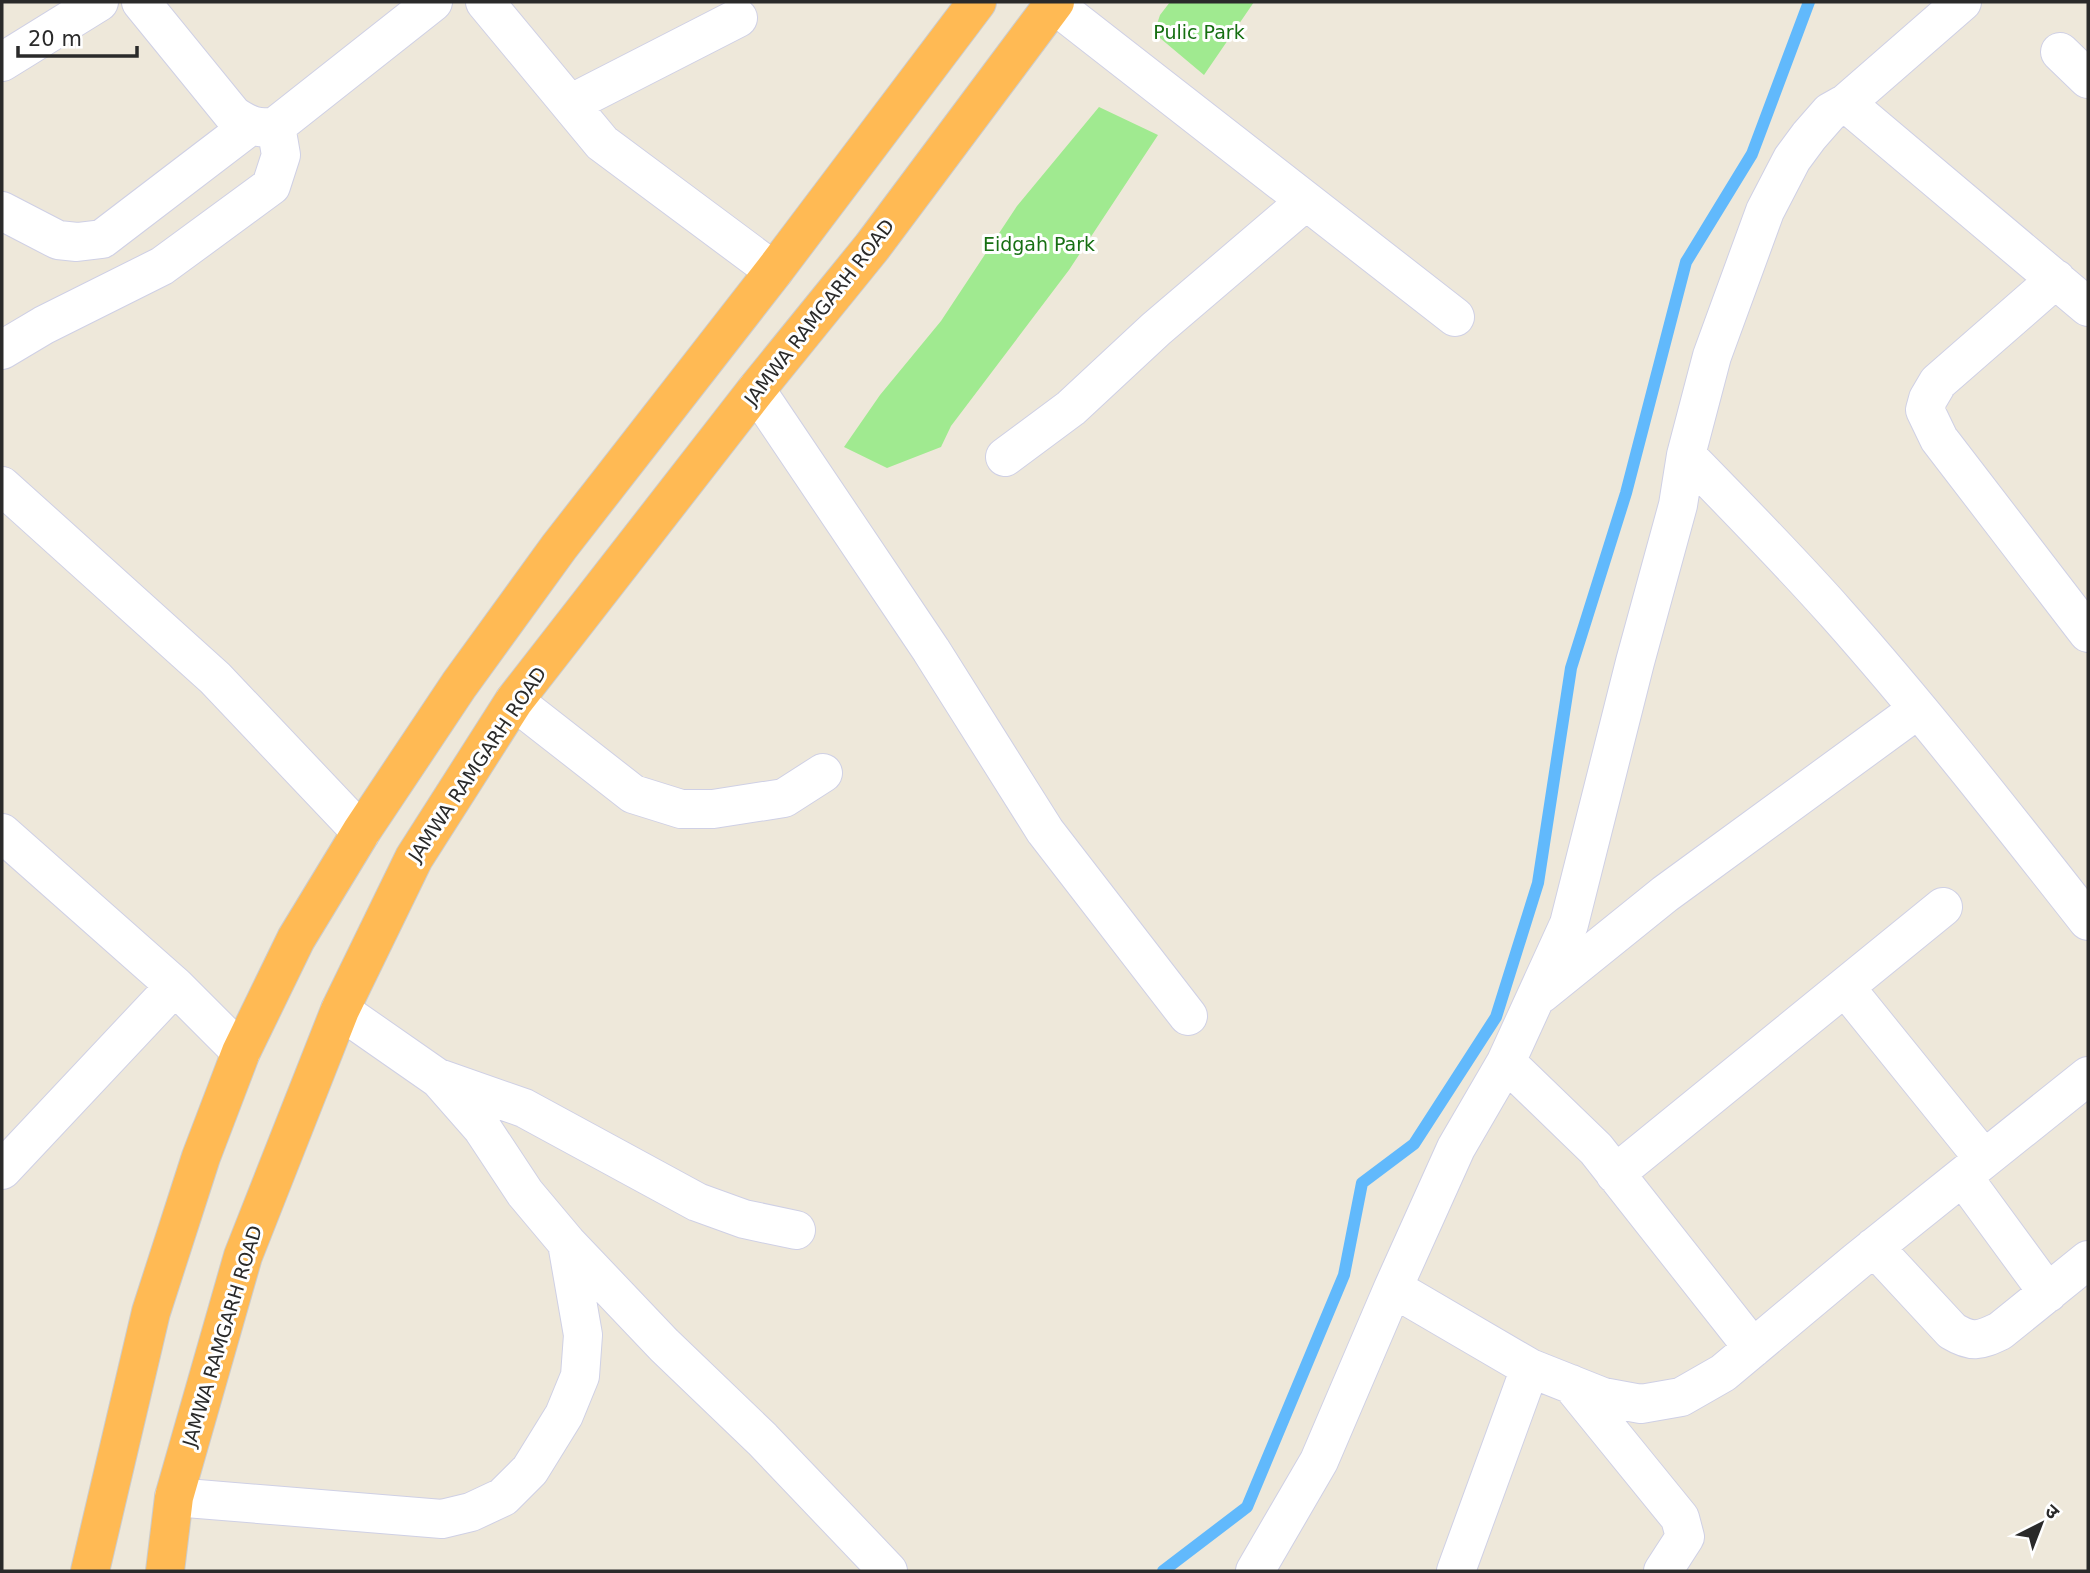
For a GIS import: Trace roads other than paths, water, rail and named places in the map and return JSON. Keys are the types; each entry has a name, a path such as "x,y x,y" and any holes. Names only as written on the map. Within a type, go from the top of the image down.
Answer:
{"highway":[{"path":"90,1571 150,1312 201,1157 241,1052 296,940 361,832 459,685 559,547 774,271 977,2"},
{"name":"JAMWA RAMGARH ROAD","path":"164,1571 174,1497 243,1256 340,1010 373,937 414,858 514,701 756,390 872,247 1053,2"}],"street":[{"path":"2,62 99,2"},
{"path":"2,350 44,325 162,266 271,186 281,155 263,126 233,115 141,2"},
{"path":"2,211 58,240 77,242 102,239 433,2"},
{"path":"485,2 603,143 774,271"},
{"path":"1053,2 1455,317"},
{"path":"1255,1571 1319,1461 1456,1147 1506,1062 1569,924 1678,505 1686,455 1712,356 1765,211 1792,159 1830,112 1846,103 1962,2"},
{"path":"570,104 738,18"},
{"path":"2060,52 2088,79"},
{"path":"1846,103 2088,307"},
{"path":"1005,457 1071,408 1156,329 1306,201"},
{"path":"2056,279 1938,382 1925,410 1939,439 2088,633"},
{"path":"756,390 931,650 1045,831 1188,1016"},
{"path":"1686,455 1790,563 1917,710 2088,921"},
{"path":"2,486 215,678 361,832"},
{"path":"514,701 633,794 681,809 713,808 784,798 823,773"},
{"path":"1537,997 1665,894 1917,710"},
{"path":"2,833 175,986 241,1052"},
{"path":"1615,1174 1943,907"},
{"path":"2,1170 175,986"},
{"path":"1845,987 1973,1168 2048,1293"},
{"path":"340,1010 439,1079 482,1128 525,1193 568,1243 664,1345 762,1439 888,1571"},
{"path":"1506,1062 1595,1149 1753,1348"},
{"path":"1393,1288 1530,1368 1571,1384 1603,1396 1641,1404 1681,1397 1723,1373 1874,1247 2088,1076"},
{"path":"439,1079 524,1108 697,1202 744,1219 796,1230"},
{"path":"174,1497 442,1519 471,1512 503,1497 530,1470 564,1415 580,1376 583,1335 568,1243"},
{"path":"1874,1247 1952,1331 1968,1340 1985,1338 2000,1331 2088,1260"},
{"path":"1456,1571 1530,1368"},
{"path":"1571,1384 1680,1518 1685,1537 1663,1571"}],"waterway":[{"path":"1163,1571 1247,1507 1344,1275 1362,1183 1414,1144 1496,1017 1538,883 1571,668 1626,493 1686,262 1752,154 1809,2"}],"park label":[{"name":"Pulic Park","path":"1199,32"},
{"name":"Eidgah Park","path":"1039,244"}]}
